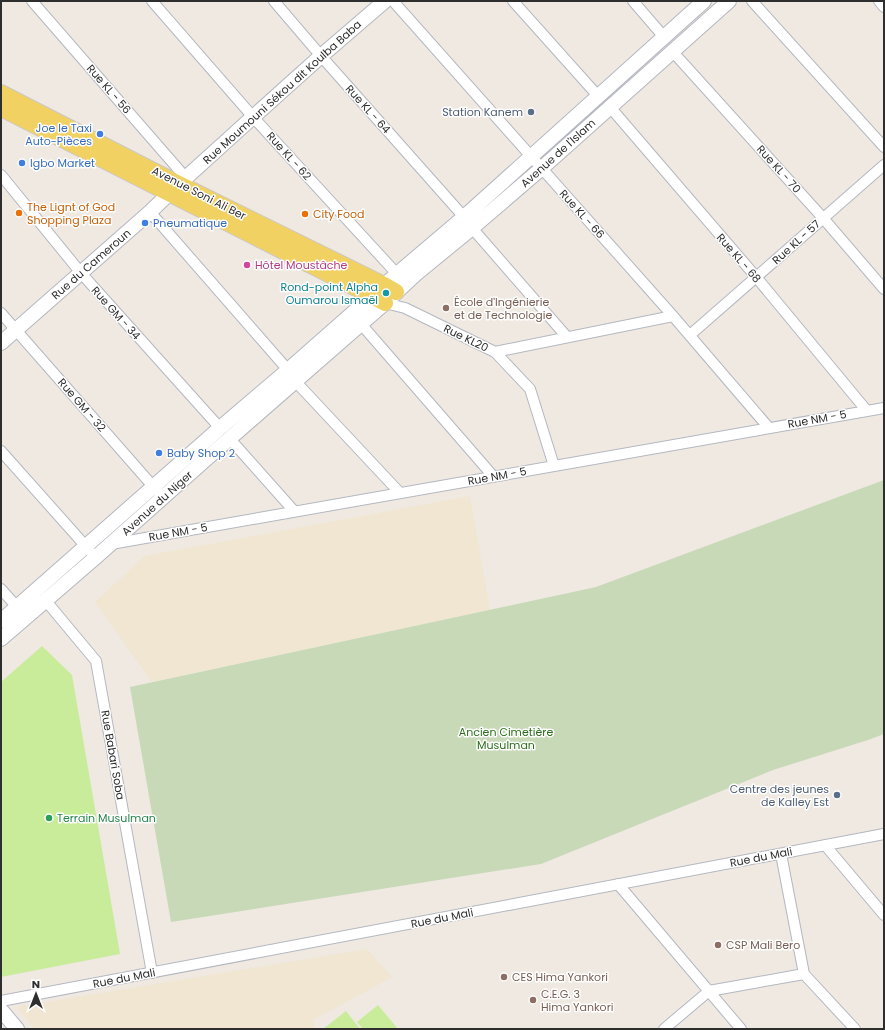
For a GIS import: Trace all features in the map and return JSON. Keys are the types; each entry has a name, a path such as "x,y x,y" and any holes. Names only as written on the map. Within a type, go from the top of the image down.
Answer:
{"main road":[{"name":"Rue Moumouni Sékou dit Koulba Baba","path":"178,185 321,56 385,1"},
{"name":"Avenue de l'Islam","path":"390,289 397,274 704,1"},
{"name":"Avenue de l'Islam","path":"378,299 390,289 417,273 472,228 542,168 729,1"},
{"name":"Avenue Soni Ali Ber","path":"1,93 178,185 390,289"},
{"name":"Avenue Soni Ali Ber","path":"1,108 178,185 378,299"},
{"name":"Rue du Cameroun","path":"1,343 150,212 178,185"},
{"name":"Avenue du Niger","path":"1,621 86,547 230,439 350,315 378,299"},
{"name":"Avenue du Niger","path":"1,639 111,544 220,428 361,324 378,299"},
{"path":"1,1010 17,1029"}],"street":[{"name":"Rue KL - 56","path":"32,1 178,185"},
{"name":"Rue KL - 62","path":"152,1 253,117 397,274"},
{"name":"Rue KL - 64","path":"274,1 321,56 464,216"},
{"name":"Rue KL - 66","path":"394,1 674,316 769,428"},
{"path":"513,1 598,96"},
{"path":"633,1 664,36"},
{"path":"752,1 884,147"},
{"path":"879,1 884,7"},
{"name":"Rue KL - 70","path":"673,52 823,218 884,289"},
{"name":"Rue KL - 68","path":"610,107 867,411"},
{"name":"Rue KL - 57","path":"690,335 884,165"},
{"name":"Rue GM - 34","path":"1,175 80,273 220,428"},
{"path":"150,212 292,376 400,493"},
{"path":"472,228 567,337"},
{"path":"390,289 405,308"},
{"name":"Rue KL20","path":"378,299 405,308 495,352 530,389 554,466"},
{"name":"Rue GM - 32","path":"1,313 159,492"},
{"path":"495,352 674,316"},
{"path":"361,324 493,476"},
{"name":"Rue NM - 5","path":"111,544 884,408"},
{"path":"230,439 294,511"},
{"path":"1,451 96,558"},
{"path":"1,589 17,608"},
{"name":"Rue Babari Soba","path":"46,601 96,661 152,973"},
{"name":"Rue du Mali","path":"1,1002 884,834"},
{"path":"825,845 884,915"},
{"path":"781,854 804,974 855,1029"},
{"path":"618,884 741,1029"},
{"path":"664,1029 709,991 804,974"}],"shaded area":[{"path":"470,496 490,610 152,682 95,602 145,556"},
{"path":"367,949 392,977 313,1020 314,1029 35,1029 16,1007"}],"green space":[{"name":"Ancien Cimetière Musulman","path":"884,480 884,734 773,770 541,864 171,922 130,687 596,587"},
{"name":"Terrain Musulman","path":"42,646 72,675 120,954 1,977 1,682"},
{"path":"378,1005 398,1029 363,1029 357,1022"},
{"path":"346,1011 360,1029 323,1029"}],"place":[{"name":"Station Kanem","path":"531,112"},
{"name":"Joe le Taxi Auto-Pièces","path":"100,134"},
{"name":"Igbo Market","path":"22,163"},
{"name":"The Lignt of God Shopping Plaza","path":"19,213"},
{"name":"City Food","path":"305,214"},
{"name":"Pneumatique","path":"145,223"},
{"name":"Hôtel Moustâche","path":"247,265"},
{"name":"Rond-point Alpha Oumarou Ismaël","path":"386,293"},
{"name":"École d'Ingénierie et de Technologie","path":"446,308"},
{"name":"Baby Shop 2","path":"159,453"},
{"name":"Centre des jeunes de Kalley Est","path":"837,795"},
{"name":"Terrain Musulman","path":"49,818"},
{"name":"CSP Mali Bero","path":"718,945"},
{"name":"CES Hima Yankori","path":"504,977"},
{"name":"C.E.G. 3 Hima Yankori","path":"533,1000"}]}
